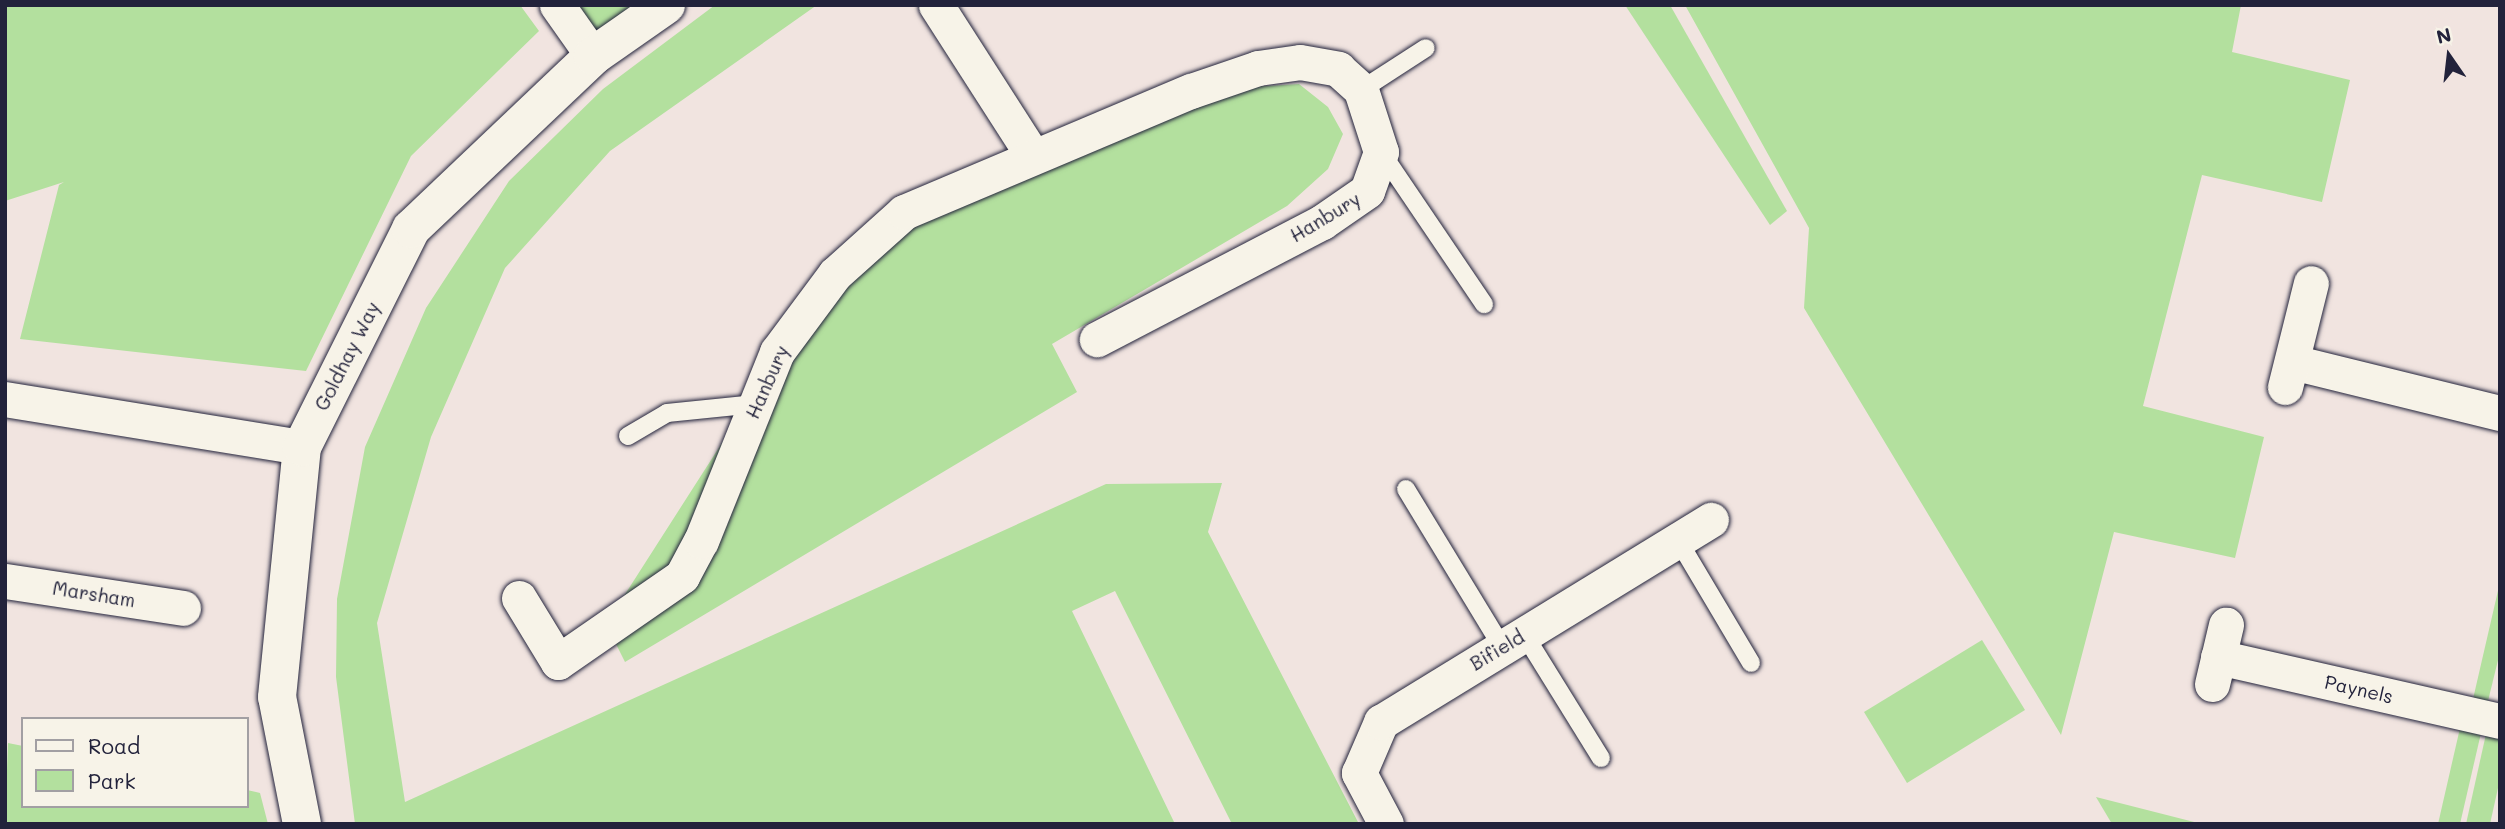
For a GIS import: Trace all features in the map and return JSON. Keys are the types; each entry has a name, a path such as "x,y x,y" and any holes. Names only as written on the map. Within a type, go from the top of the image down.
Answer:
{"street":[{"path":"557,5 593,56"},
{"name":"Goldhay Way","path":"302,824 277,697 302,447 411,229 593,56 666,5"},
{"path":"936,5 1033,156"},
{"name":"Hanbury","path":"519,598 558,662 682,576 776,352 845,265 904,212 1033,156 1258,68 1300,62 1339,69 1361,90"},
{"path":"1361,90 1381,152"},
{"name":"Hanbury","path":"1097,340 1322,222 1367,191 1381,152"},
{"path":"2311,283 2288,374 2500,413"},
{"path":"5,399 302,447"},
{"name":"Bifield","path":"1386,824 1359,773 1381,722 1711,520"},
{"name":"Marsham","path":"5,581 183,608"},
{"name":"Paynels","path":"2219,655 2500,721"}],"lane":[{"path":"1361,90 1426,48"},
{"path":"1381,152 1484,304"},
{"path":"628,436 667,413 756,404"},
{"path":"1406,489 1601,758"},
{"path":"1678,540 1751,663"}],"green space":[{"path":"5,5 520,5 539,31 411,156 306,371 20,339 59,185 64,182 5,201"},
{"path":"563,5 657,5 594,50"},
{"path":"715,5 817,5 610,151 505,268 431,437 377,623 405,802 1106,484 1222,483 1208,532 1359,824 1232,824 1115,591 1072,611 1175,824 355,824 336,677 337,599 365,447 426,308 509,181 603,89"},
{"path":"1625,5 1670,5 1787,211 1770,225"},
{"path":"1685,5 2241,5 2232,52 2350,80 2322,202 2202,175 2143,406 2264,437 2235,558 2114,532 2061,735 1804,308 1809,228"},
{"path":"1299,84 1328,107 1343,134 1328,169 1287,206 1052,344 1077,392 625,662 606,624 832,271 907,217 1213,89"},
{"path":"2500,582 2500,652 2488,701 2473,699"},
{"path":"1982,640 2025,710 1907,783 1864,712"},
{"path":"2460,728 2481,733 2460,824 2438,824"},
{"path":"2486,734 2500,740 2500,779 2490,824 2466,824"},
{"path":"8,743 21,746 21,808 248,808 248,790 260,793 268,824 5,824"},
{"path":"2096,797 2202,824 2112,824"}]}
